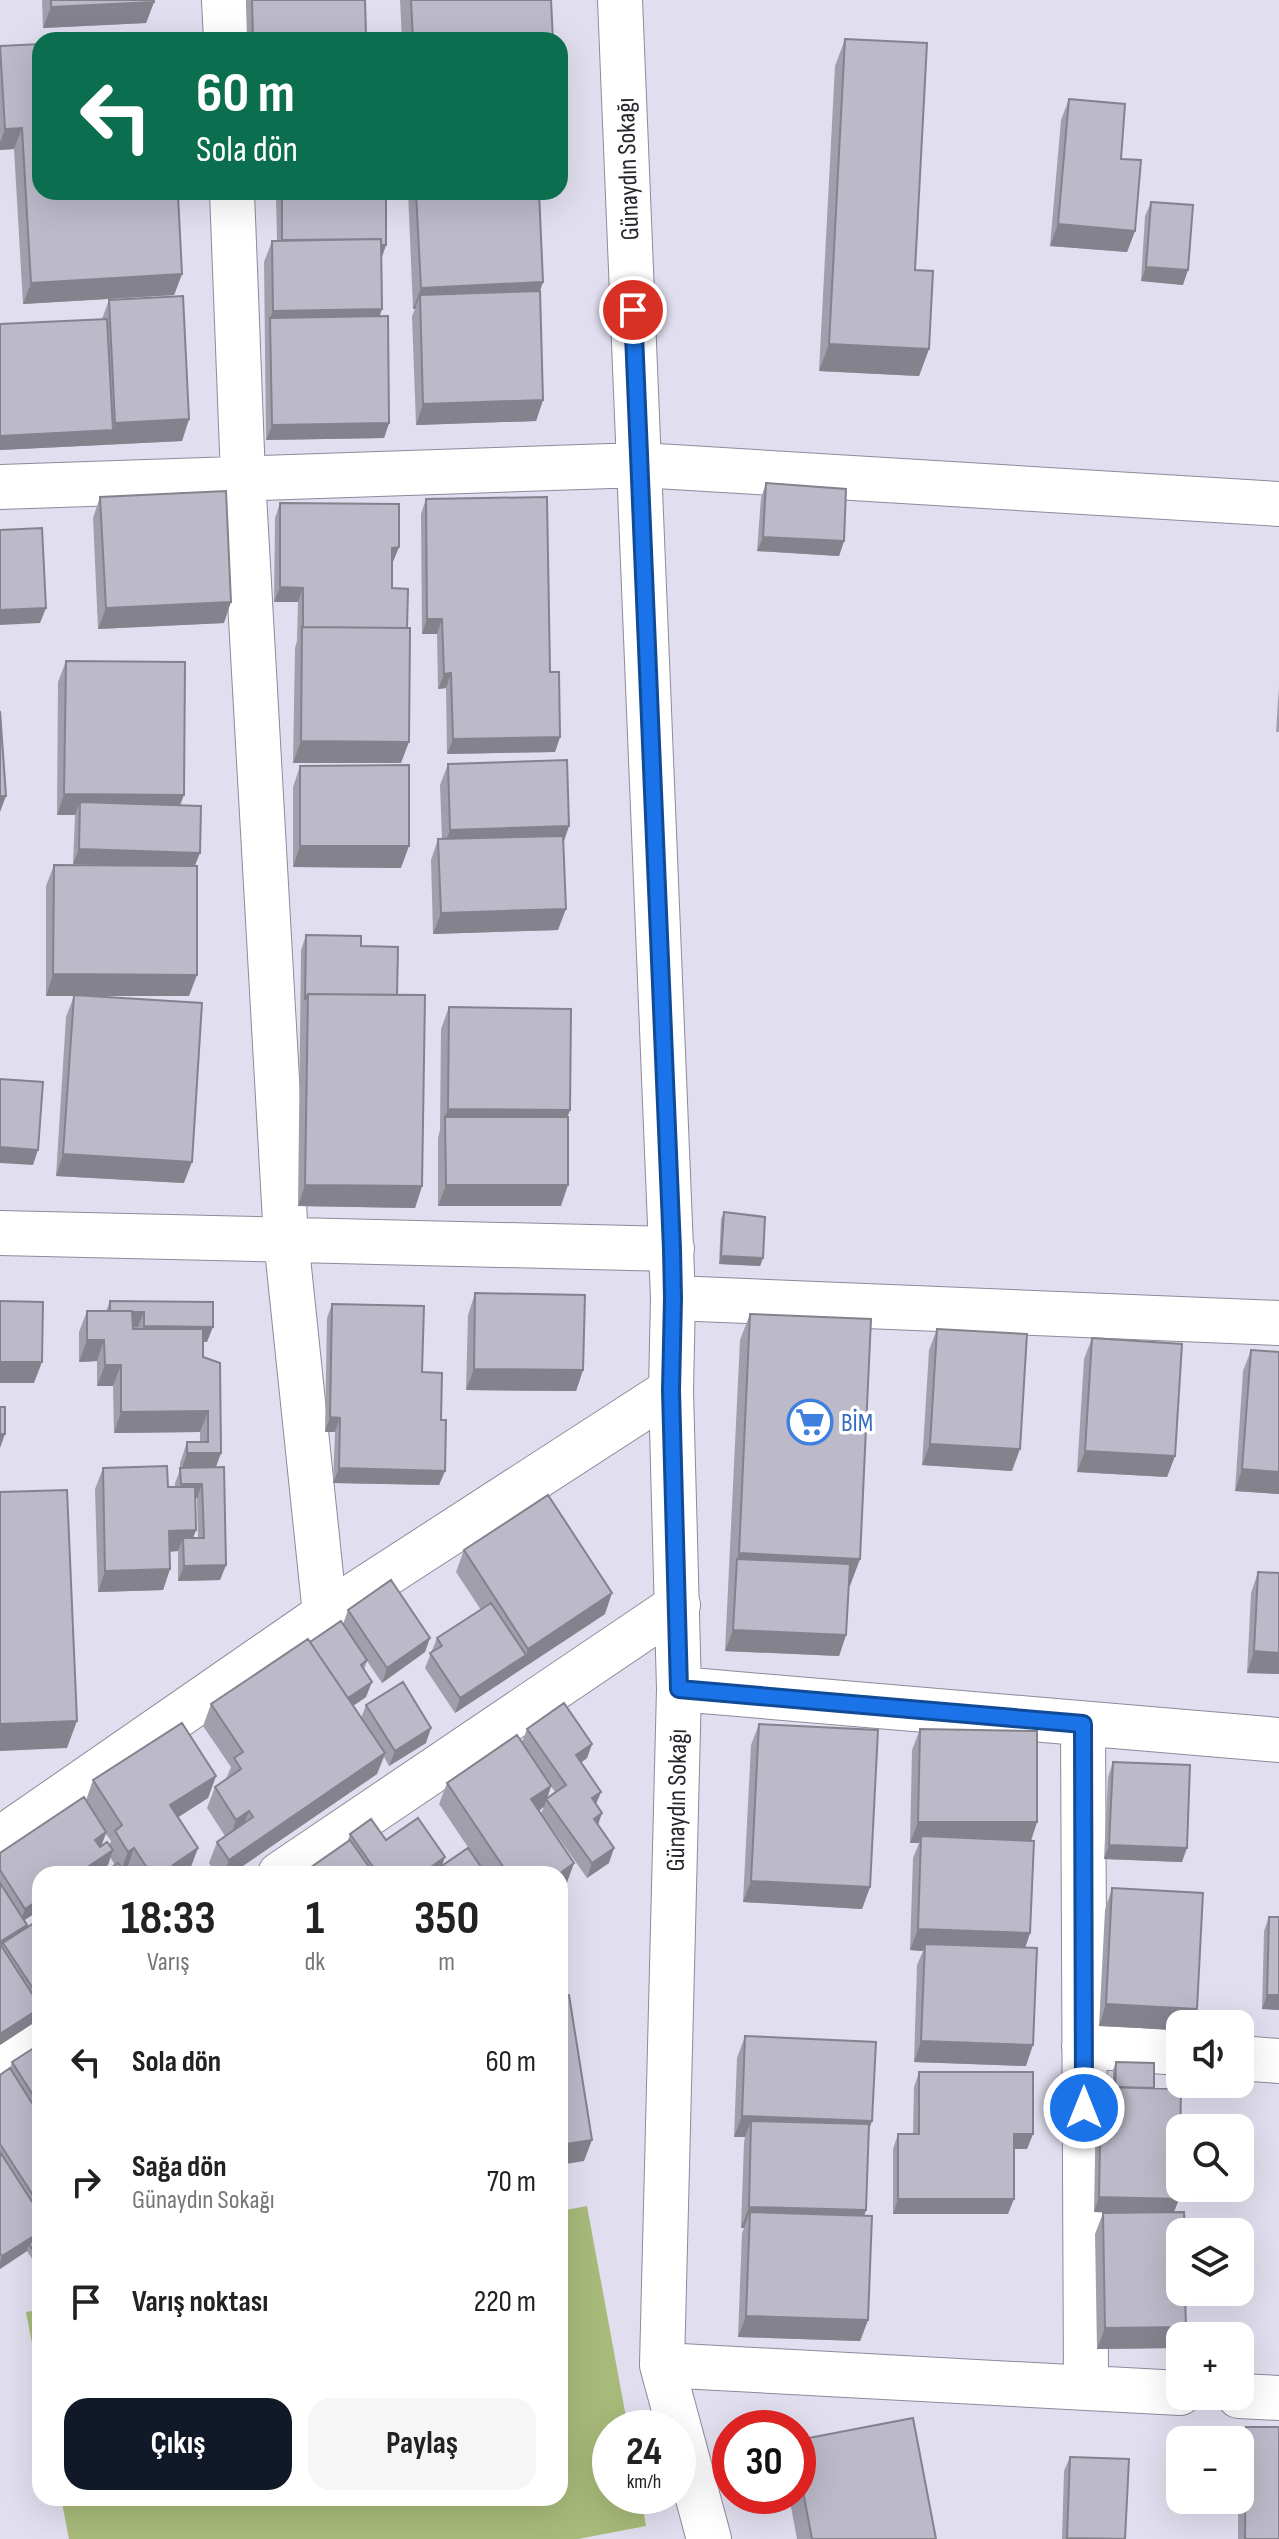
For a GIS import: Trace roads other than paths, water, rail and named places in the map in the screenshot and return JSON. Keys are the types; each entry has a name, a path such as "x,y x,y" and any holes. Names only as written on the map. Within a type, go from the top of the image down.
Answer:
{"street":[{"path":"224,0 226,32"},
{"name":"Günaydın Sokağı","path":"620,0 673,1298 671,1390 679,1689 662,2365 709,2539"},
{"path":"232,200 243,477 286,1239 325,1614"},
{"path":"0,487 640,465 1279,504"},
{"path":"0,1233 672,1249"},
{"path":"673,1298 1279,1323"},
{"path":"6,1825 671,1390"},
{"path":"292,1866 678,1605"},
{"path":"679,1689 1279,1740"},
{"path":"1083,1724 1086,2387"},
{"path":"0,2062 32,2041"},
{"path":"1084,2046 1166,2052"},
{"path":"1254,2059 1279,2061"},
{"path":"662,2365 1166,2392"},
{"path":"1254,2397 1279,2398"}],"place":[{"name":"BİM","path":"810,1422"}]}
